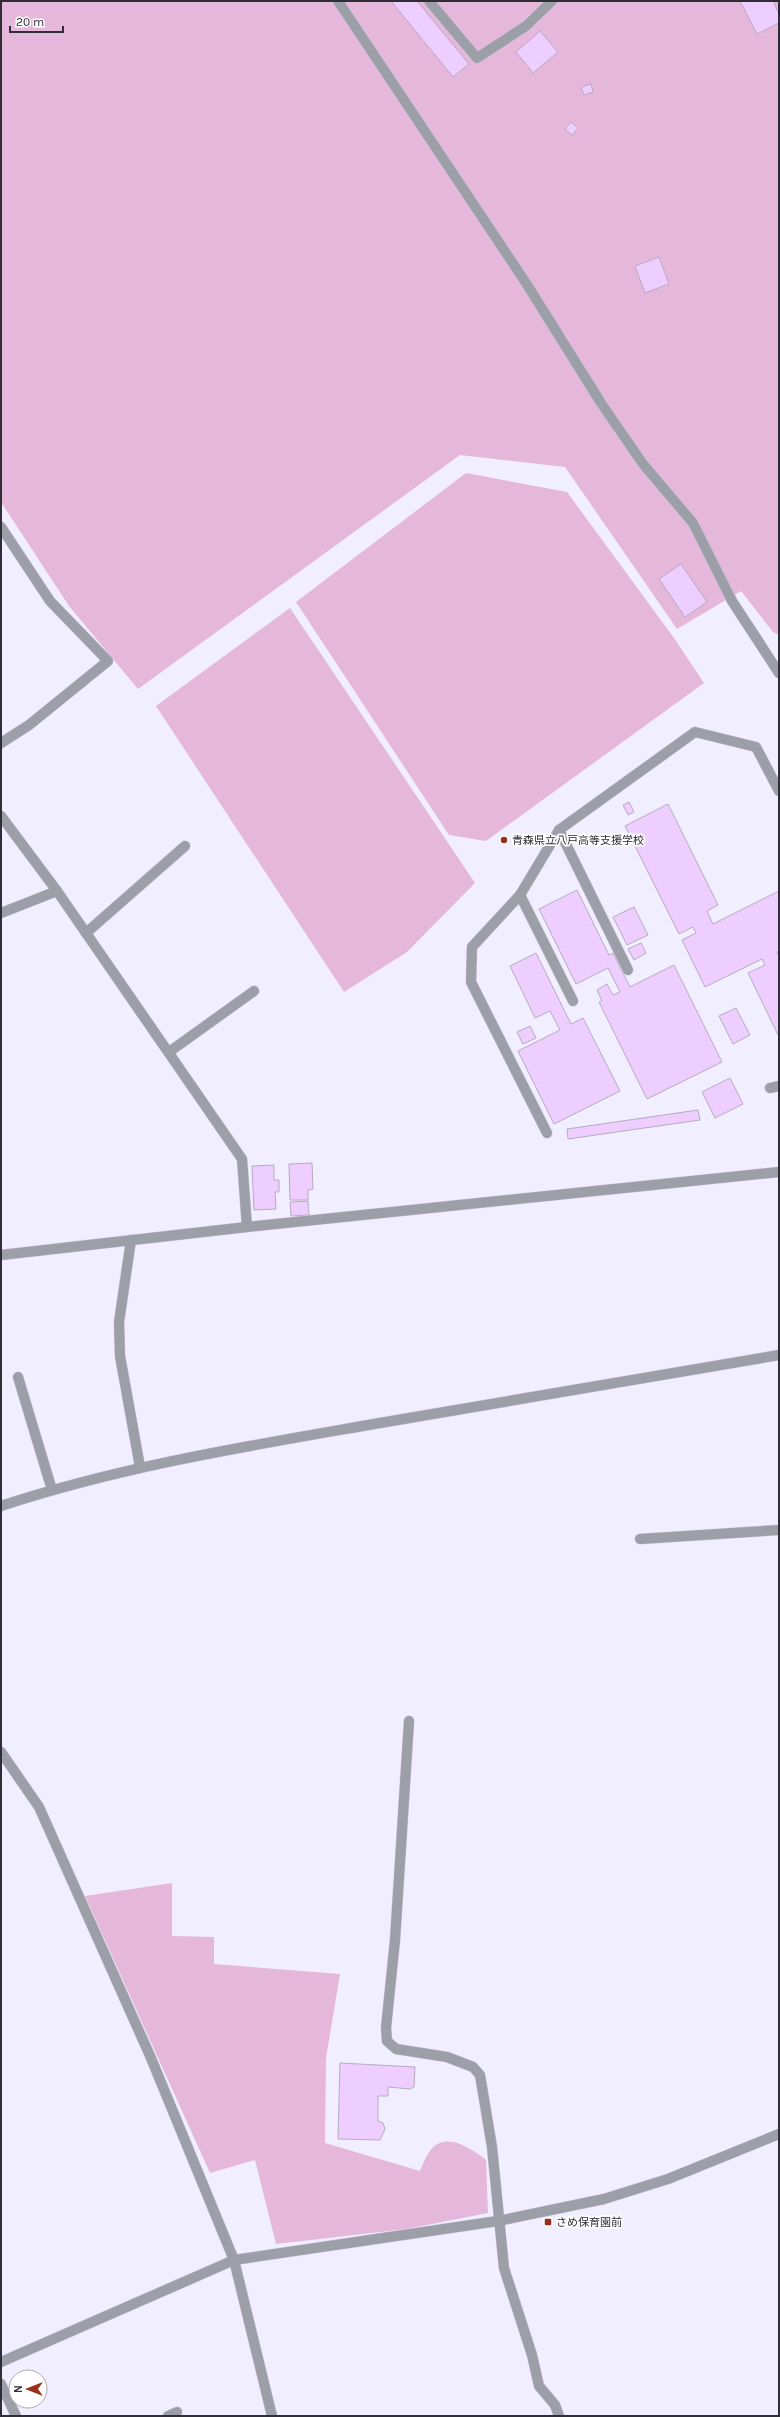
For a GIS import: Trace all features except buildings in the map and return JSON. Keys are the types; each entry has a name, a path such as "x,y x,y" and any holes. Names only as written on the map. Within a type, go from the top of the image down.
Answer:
{"street":[{"path":"338,1 526,283 601,403 643,464 693,523 732,601 779,673"},
{"path":"429,1 477,58 526,26 552,1"},
{"path":"1,527 50,601 108,662 29,724 1,743"},
{"path":"547,1133 471,982 472,947 520,895 559,830 694,732 756,747 779,791"},
{"path":"1,816 57,891 242,1159 247,1227"},
{"path":"559,830 628,970"},
{"path":"86,933 185,846"},
{"path":"1,913 57,891"},
{"path":"520,895 573,1002"},
{"path":"169,1052 254,990"},
{"path":"1,1255 247,1227 779,1172"},
{"path":"131,1240 119,1322 120,1356 140,1467"},
{"path":"1,1506 52,1490 140,1467 249,1446 779,1355"},
{"path":"18,1377 52,1490"},
{"path":"640,1539 779,1530"},
{"path":"409,1720 398,1900 386,2028 387,2041 396,2049 447,2057 473,2068 480,2075 492,2147 498,2221 504,2268 532,2355 539,2386 555,2405 559,2416"},
{"path":"1,1752 39,1808 151,2058 234,2260 272,2416"},
{"path":"1,2362 234,2260 498,2221 604,2199 661,2182 779,2134"},
{"path":"1,2384 16,2416"}],"shaded area":[{"path":"1,1 779,1 779,635 773,632 741,591 677,629 565,467 460,455 138,689 69,606 1,502"},
{"path":"466,473 567,492 674,638 704,683 486,841 449,835 296,602"},
{"path":"290,608 475,883 407,952 344,992 156,706"},
{"path":"172,1883 172,1936 214,1937 214,1964 340,1974 326,2058 325,2143 420,2171 430,2151 436,2145 443,2142 451,2142 466,2147 486,2160 488,2213 406,2229 276,2244 255,2160 210,2173 85,1896"}],"place":[{"name":"青森県立八戸高等支援学校","path":"504,840"},
{"name":"さめ保育園前","path":"548,2222"}]}
